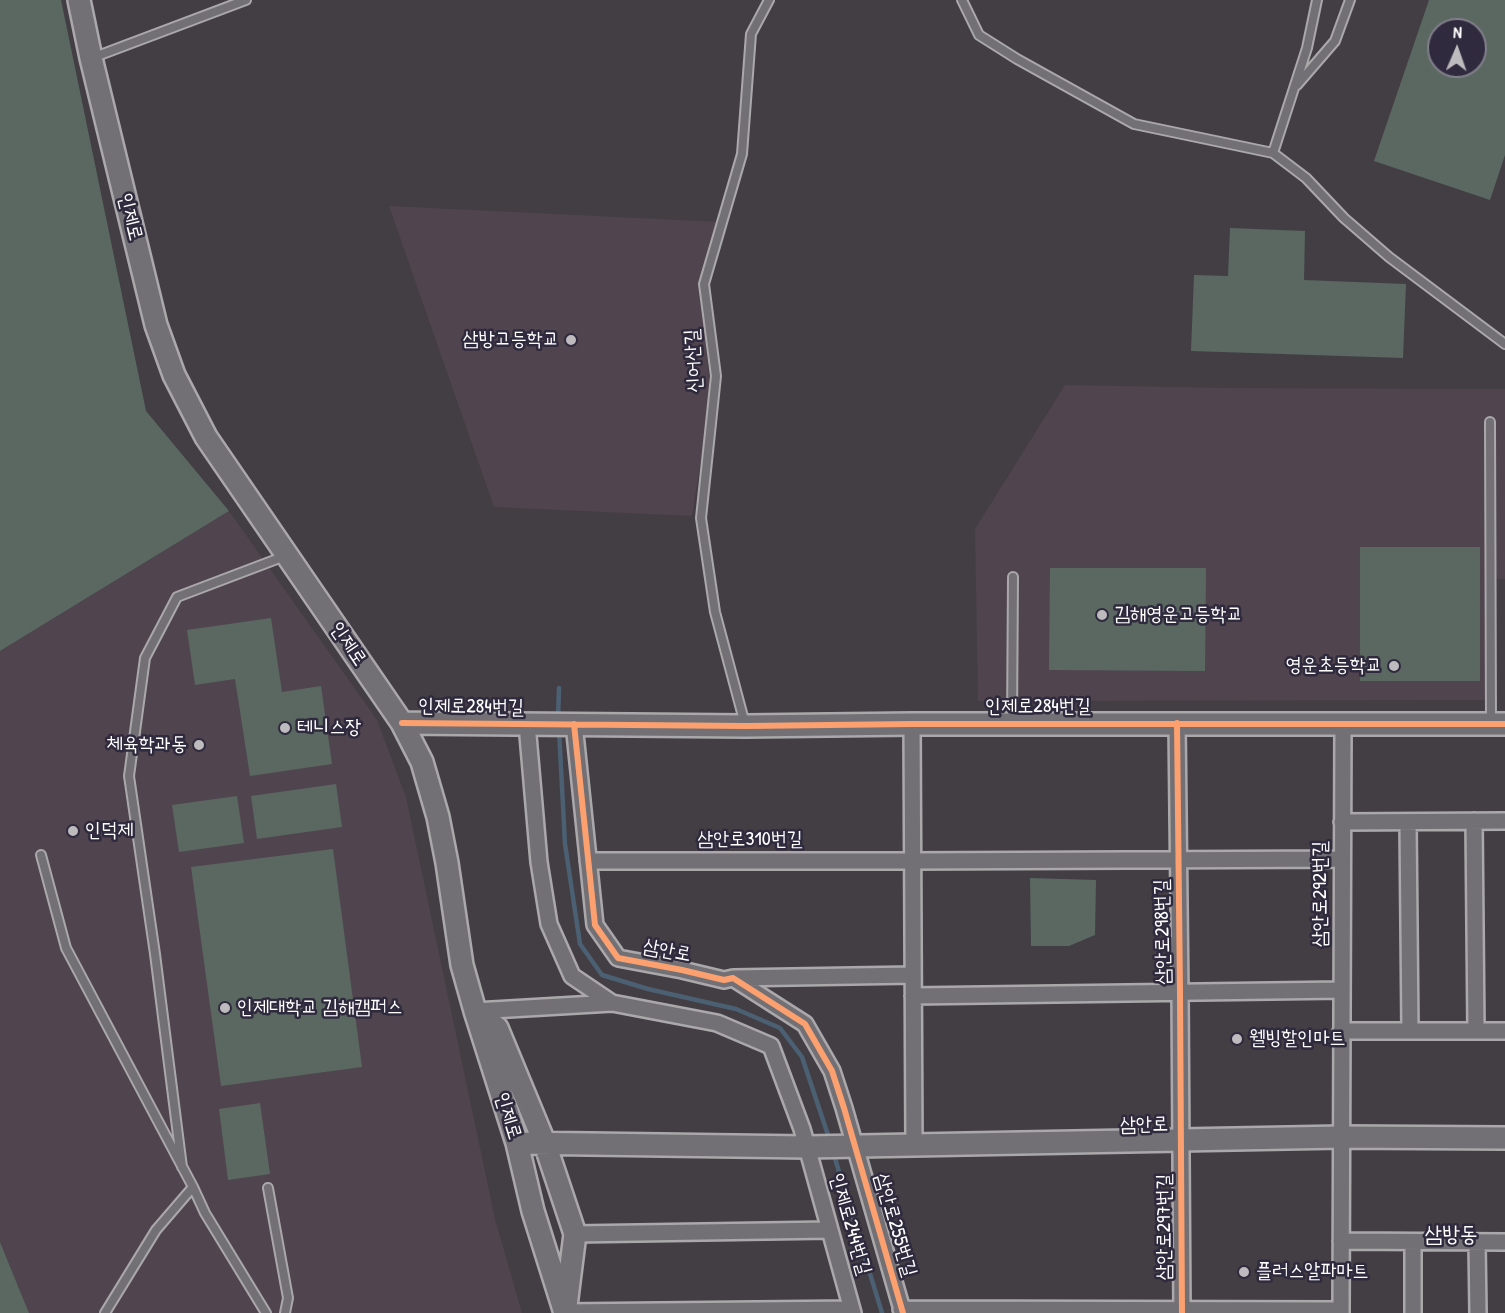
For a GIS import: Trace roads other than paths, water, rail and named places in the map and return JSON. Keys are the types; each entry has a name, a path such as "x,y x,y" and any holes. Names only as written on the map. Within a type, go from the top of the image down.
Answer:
{"main road":[{"name":"인제로","path":"79,0 156,325 174,375 206,437 402,723 422,762 438,817 462,965 517,1143 534,1211 565,1313"},
{"name":"인제로284번길","path":"402,723 746,726 1177,723 1498,724"},
{"path":"475,1011 497,1028 545,1144 575,1234 565,1313"},
{"name":"삼안로","path":"851,1146 1341,1137 1505,1138"},
{"path":"517,1143 851,1146"}],"street":[{"name":"삼안로298번길","path":"1177,723 1181,1141"},
{"path":"1342,723 1342,822"},
{"path":"533,724 539,862 549,924 572,976 612,1003"},
{"name":"삼안로","path":"572,724 595,925 618,958 724,980 733,978 805,1024 832,1071 851,1146"},
{"path":"912,724 914,1146"},
{"path":"1474,821 1476,1031"},
{"name":"삼안로292번길","path":"1341,1312 1342,822 1505,821"},
{"path":"1408,822 1410,1031"},
{"name":"삼안로298번길","path":"1179,859 1342,859"},
{"name":"삼안로310번길","path":"588,861 1179,859"},
{"path":"733,978 913,975"},
{"name":"삼안로298번길","path":"1180,993 1342,990"},
{"path":"913,996 1180,993"},
{"path":"475,1011 612,1003 717,1023 771,1046 810,1147"},
{"path":"1341,1031 1505,1030"},
{"name":"삼안로297번길","path":"902,1311 1182,1311 1181,1141"},
{"name":"삼안로255번길","path":"851,1146 902,1311"},
{"name":"인제로244번길","path":"810,1147 853,1311"},
{"path":"575,1234 830,1230"},
{"path":"1341,1241 1505,1242"},
{"path":"1413,1242 1413,1313"},
{"path":"1477,1242 1478,1313"},
{"path":"565,1313 853,1311"},
{"path":"1182,1311 1341,1312"}],"lane":[{"path":"91,58 246,0"},
{"name":"신어산길","path":"746,726 715,612 702,518 716,376 704,284 742,154 751,34 769,0"},
{"path":"962,0 980,35 1017,59 1134,124 1273,153 1306,178 1344,219 1389,257 1505,344"},
{"path":"1273,153 1306,48 1317,0"},
{"path":"1294,88 1335,41 1350,0"},
{"path":"1490,422 1498,724"},
{"path":"182,1167 155,954 129,776 145,658 177,597 287,555"},
{"path":"1011,724 1013,577"},
{"path":"41,855 66,948 205,1213 266,1313"},
{"path":"105,1313 156,1230 193,1187"},
{"path":"268,1188 288,1298 285,1313"}],"waterway":[{"path":"558,719 559,688"},
{"path":"559,730 565,844 580,944 602,975 648,989 736,1009 780,1028 802,1057 830,1141"},
{"path":"833,1152 882,1313"}],"place":[{"name":"삼방고등학교","path":"571,340"},
{"name":"김해영운고등학교","path":"1102,615"},
{"name":"영운초등학교","path":"1394,666"},
{"name":"테니스장","path":"285,728"},
{"name":"체육학과동","path":"199,745"},
{"name":"인덕제","path":"73,831"},
{"name":"인제대학교 김해캠퍼스","path":"225,1008"},
{"name":"웰빙할인마트","path":"1237,1039"},
{"name":"플러스알파마트","path":"1244,1272"}],"district":[{"name":"삼방동","path":"1451,1235"}]}
